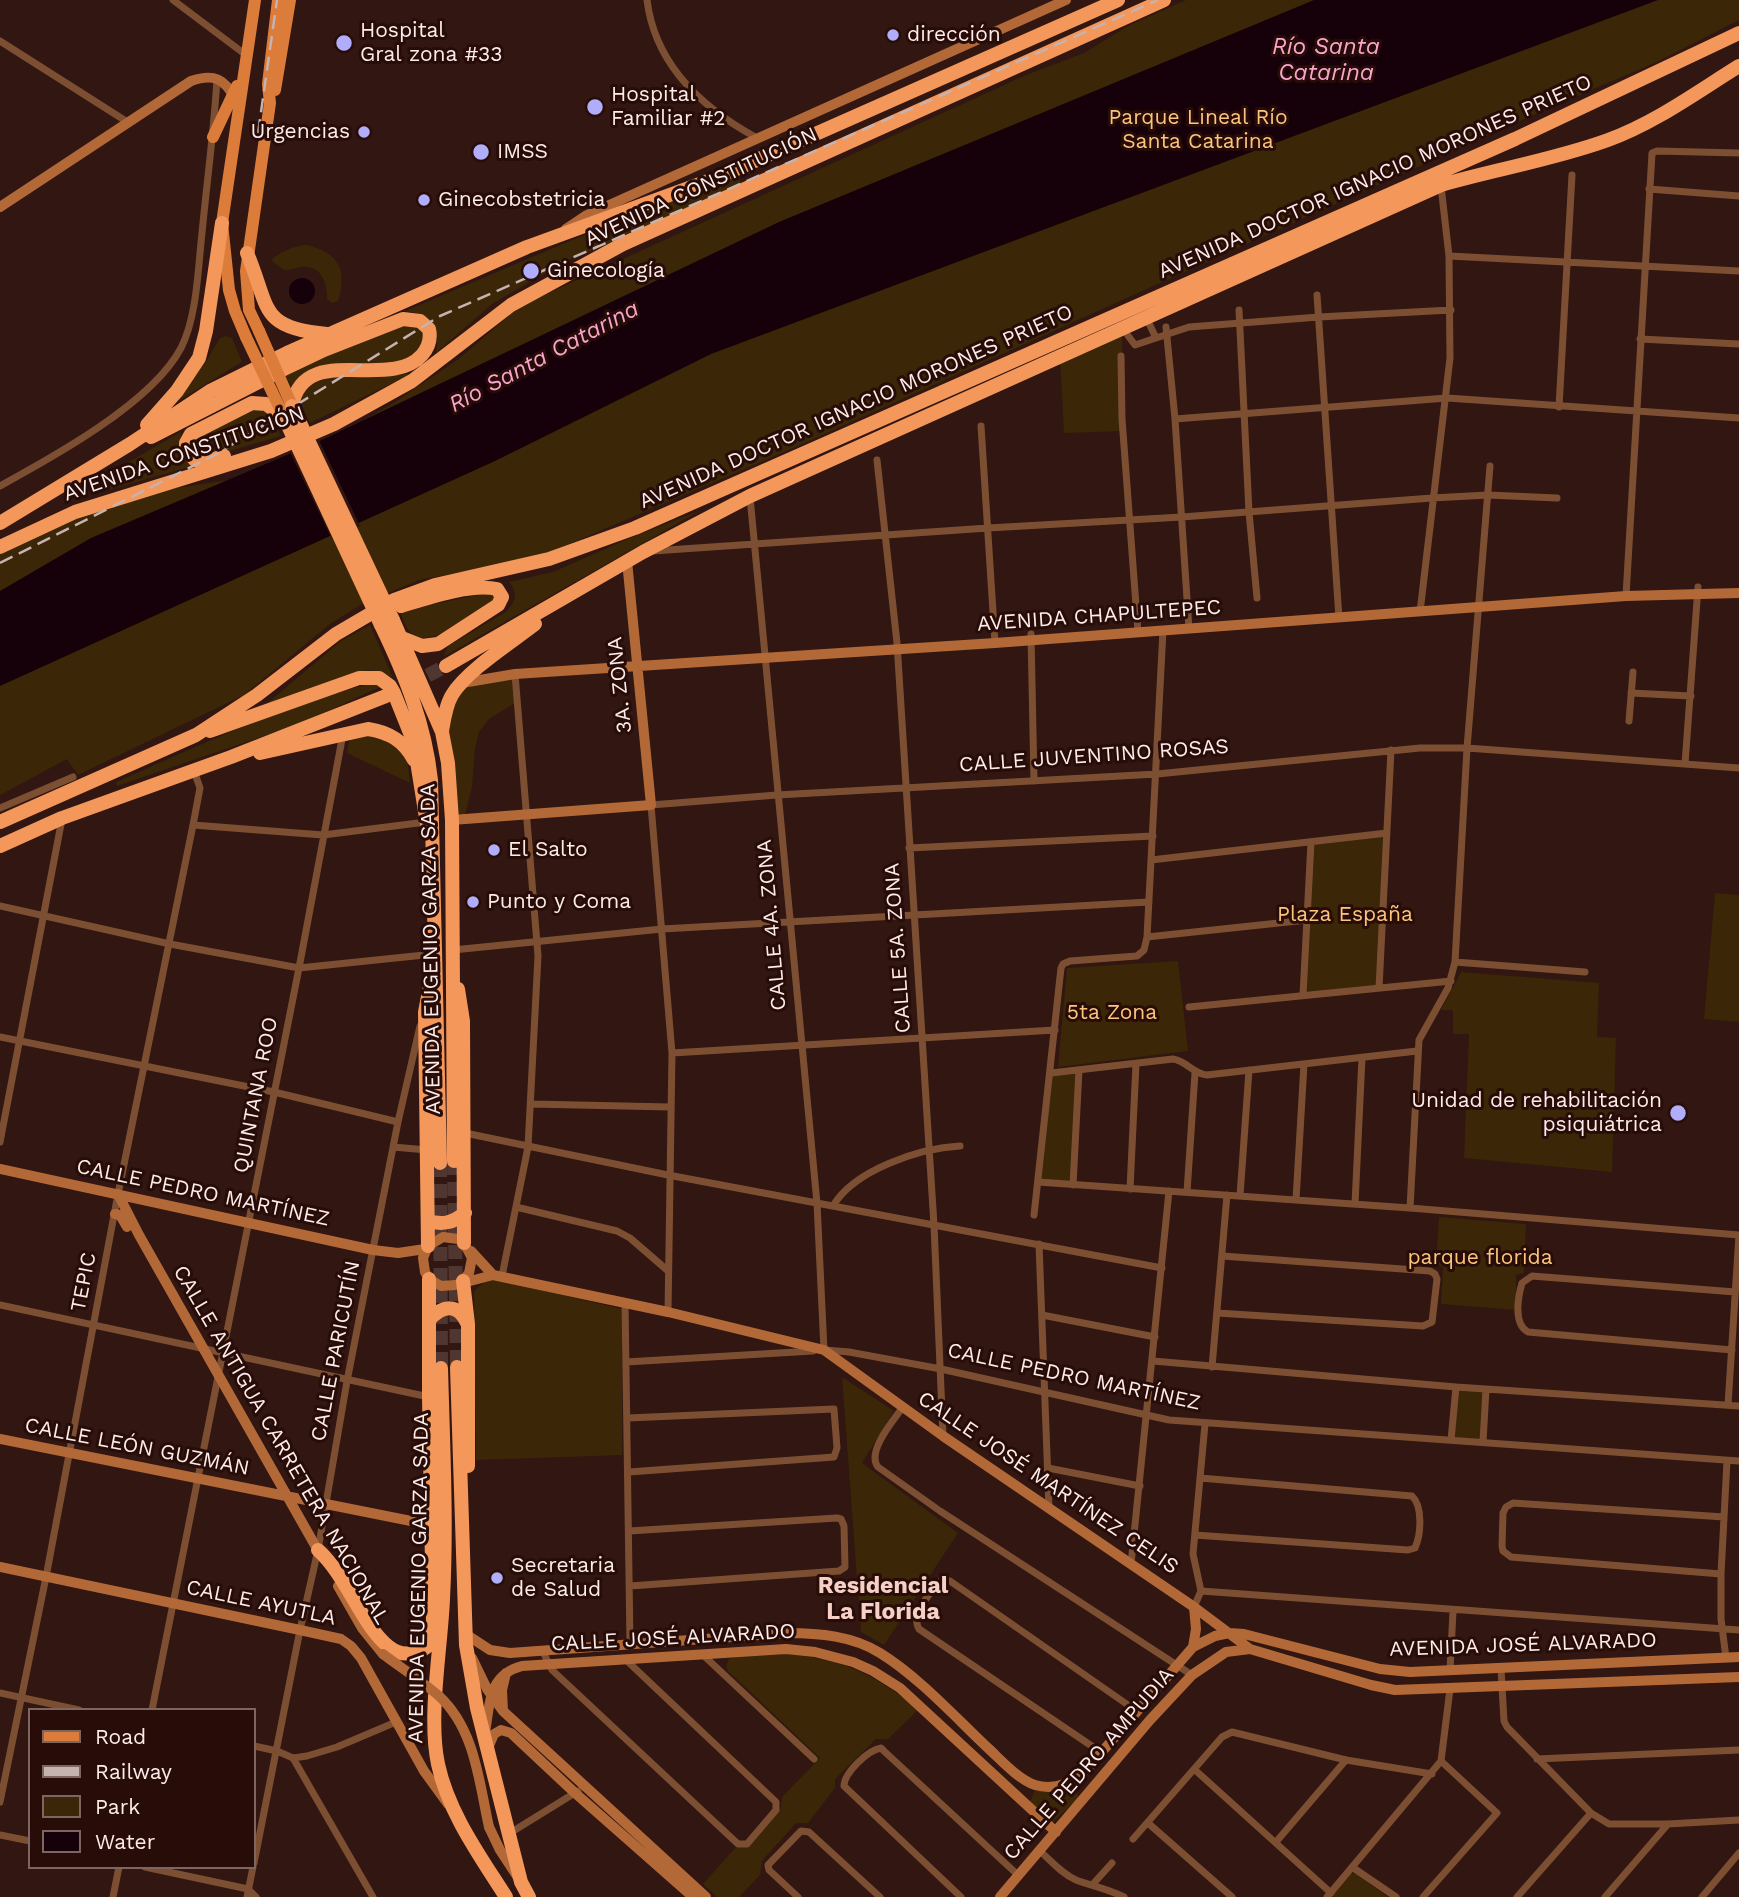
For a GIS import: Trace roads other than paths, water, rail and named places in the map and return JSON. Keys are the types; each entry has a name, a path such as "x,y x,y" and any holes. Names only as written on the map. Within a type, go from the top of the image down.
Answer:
{"highway":[{"name":"AVENIDA CONSTITUCIÓN","path":"0,523 211,391 328,335 527,247 716,178 1118,0"},
{"name":"AVENIDA CONSTITUCIÓN","path":"0,547 75,512 271,451 334,425 435,365 511,305 623,244 1164,0"},
{"name":"AVENIDA DOCTOR IGNACIO MORONES PRIETO","path":"0,822 196,736 257,695 354,622 394,600 422,589 549,559 635,528 1515,139 1739,33"},
{"name":"AVENIDA DOCTOR IGNACIO MORONES PRIETO","path":"446,666 643,552 750,496 1441,185 1539,162 1609,140 1651,121 1739,66"},
{"path":"833,149 953,74"},
{"path":"1718,79 1739,74"},
{"path":"1463,179 1515,139"},
{"path":"130,444 177,391 198,358 206,331 222,223"},
{"path":"247,253 266,305 278,323 296,331 328,335"},
{"path":"130,444 170,428 250,385 402,319 411,318 426,325 430,335 427,348 409,364 389,369 329,371 313,375 299,386 288,411"},
{"path":"271,451 195,460 186,450 186,443 191,434 252,403 288,411 387,623"},
{"path":"354,622 447,594 490,587 501,592 498,605 445,641 422,646 402,638"},
{"path":"442,732 449,701 462,682 572,594"},
{"name":"AVENIDA EUGENIO GARZA SADA","path":"387,623 402,638 442,732 449,763 453,975 447,1162 434,975 434,838 431,780 424,732 387,623"},
{"path":"196,736 352,681 372,677 385,681 394,693 411,733 426,822 434,838"},
{"path":"0,846 62,818 231,757 386,696"},
{"path":"231,757 289,748 368,729 386,733 403,744 415,762"},
{"path":"427,1247 425,1012 434,975"},
{"path":"453,975 463,1008 466,1245"},
{"path":"428,1221 448,1223 465,1213"},
{"path":"318,1550 330,1562 383,1642 398,1653 418,1652 429,1645 433,1634 433,1609 426,1272"},
{"path":"462,1540 468,1500 468,1324 464,1281"},
{"path":"429,1320 442,1309 451,1308 461,1312 468,1324"},
{"name":"AVENIDA EUGENIO GARZA SADA","path":"457,1367 465,1639 471,1682 521,1882 529,1897"},
{"name":"AVENIDA EUGENIO GARZA SADA","path":"441,1368 444,1564 436,1700 437,1755 460,1821 506,1897"},
{"path":"431,1529 444,1564"},
{"path":"433,1609 443,1594"}],"main road":[{"path":"247,0 238,89 240,109 222,223 229,290 235,311 246,337 288,411"},
{"path":"213,137 238,89 256,0"},
{"path":"270,103 268,84 278,0"},
{"path":"288,411 249,310 246,290 247,253 270,103 276,88 290,0"}],"street":[{"path":"173,0 242,52"},
{"path":"647,0 657,41 688,89 708,107 757,138"},
{"path":"560,234 587,215 1066,0"},
{"path":"0,41 130,123"},
{"path":"0,207 191,81 201,78 217,79 238,89"},
{"path":"0,486 51,458 102,425 150,386 168,367 181,347 197,283 217,79"},
{"path":"1626,593 1652,152 1739,153"},
{"path":"1559,407 1572,175"},
{"path":"1420,609 1450,358 1449,256 1441,185"},
{"path":"1650,190 1739,196"},
{"path":"1449,256 1739,271"},
{"path":"1317,295 1327,407 1339,615"},
{"path":"1239,310 1243,413 1257,598"},
{"path":"1122,328 1135,345 1156,338 1167,330 1189,327 1451,310"},
{"path":"1146,317 1156,338"},
{"path":"1121,356 1122,419 1138,629 1189,626 1167,330"},
{"path":"1640,339 1739,344"},
{"path":"1175,419 1447,398 1739,418"},
{"path":"981,426 994,640"},
{"name":"CALLE 5A. ZONA","path":"877,460 897,646 934,1225 943,1436"},
{"path":"1410,1208 1416,1051 1422,1031 1451,981 1455,961 1467,748 1490,466"},
{"path":"643,552 1432,498 1488,495 1557,498"},
{"name":"CALLE 4A. ZONA","path":"750,496 817,1203 824,1350"},
{"name":"3A. ZONA","path":"627,561 651,805"},
{"path":"1685,764 1698,590 1739,587"},
{"name":"AVENIDA CHAPULTEPEC","path":"462,682 515,674 637,663 1138,629 1163,630 1626,593 1698,590 1739,593"},
{"path":"1034,1215 1063,964 1070,961 1137,956 1143,950 1147,937 1163,630"},
{"path":"1031,637 1034,780"},
{"path":"1629,721 1633,672"},
{"path":"466,1245 472,1258 472,1266 464,1281 441,1286 426,1272 427,1247 443,1237 458,1239 466,1245 497,1275 516,1208 528,1147 537,941 515,674"},
{"path":"1631,693 1691,696"},
{"name":"QUINTANA ROO","path":"152,1708 343,733"},
{"name":"CALLE JUVENTINO ROSAS","path":"452,820 777,795 1157,774 1391,750 1467,748 1739,768"},
{"path":"1379,988 1391,750"},
{"name":"TEPIC","path":"0,1802 200,788 194,770"},
{"path":"0,808 73,777"},
{"path":"651,805 672,1053 667,1312"},
{"path":"0,1142 62,818"},
{"path":"193,825 323,835 426,822"},
{"path":"1151,860 1387,833"},
{"path":"909,848 1153,836"},
{"path":"1303,995 1311,842"},
{"path":"453,950 662,929 789,920 1149,902"},
{"path":"0,906 170,944 299,968 434,954"},
{"path":"1147,937 1307,919"},
{"path":"1455,961 1585,972"},
{"path":"1189,1007 1451,981"},
{"name":"CALLE PARICUTÍN","path":"256,1851 318,1550 398,1122 425,1012"},
{"path":"672,1053 1055,1030"},
{"path":"0,1037 274,1092 398,1122"},
{"path":"1051,1073 1180,1060 1195,1073 1207,1076 1416,1051"},
{"path":"1355,1204 1362,1058"},
{"path":"1130,1189 1136,1064"},
{"path":"1297,1200 1304,1064"},
{"path":"1073,1185 1079,1070"},
{"path":"1241,1196 1249,1070"},
{"path":"1187,1192 1195,1073"},
{"path":"531,1104 670,1107"},
{"path":"465,1133 668,1175 1162,1268"},
{"path":"833,1206 849,1185 892,1163 929,1150 960,1146"},
{"path":"393,1147 427,1150"},
{"name":"CALLE PEDRO MARTÍNEZ","path":"0,1169 373,1250 398,1253 427,1247"},
{"path":"1038,1182 1739,1234 1728,1405"},
{"path":"1131,1564 1169,1191"},
{"name":"CALLE ANTIGUA CARRETERA NACIONAL","path":"118,1195 362,1628 383,1654 440,1698 460,1723 472,1753 489,1826 500,1850 521,1882"},
{"path":"1212,1367 1227,1195"},
{"path":"516,1208 617,1231 630,1238 667,1270"},
{"path":"115,1214 120,1215 142,1254 152,1258"},
{"path":"1039,1244 1049,1508"},
{"name":"CALLE PEDRO MARTÍNEZ","path":"398,1253 426,1272"},
{"path":"1217,1313 1423,1326 1432,1322 1437,1279 1435,1274 1423,1269 1222,1256"},
{"name":"CALLE PEDRO MARTÍNEZ","path":"464,1281 497,1275 625,1302 824,1350 941,1369 1148,1416 1205,1424 1739,1461"},
{"path":"1732,1350 1528,1332 1520,1326 1518,1318 1520,1287 1527,1278 1735,1292"},
{"path":"625,1302 630,1644"},
{"path":"0,1305 429,1397"},
{"path":"1042,1315 1155,1337"},
{"path":"626,1362 824,1350"},
{"name":"CALLE JOSÉ MARTÍNEZ CELIS","path":"824,1350 943,1436 1194,1607 1250,1649"},
{"path":"1153,1361 1456,1387 1739,1406"},
{"path":"1451,1440 1456,1387"},
{"path":"1483,1442 1486,1389"},
{"path":"903,1407 875,1451 874,1462 878,1467 940,1511 1192,1675"},
{"path":"628,1418 834,1409 837,1448 834,1457 629,1472"},
{"path":"1193,1647 1196,1629 1194,1607 1200,1591 1193,1554 1205,1424"},
{"name":"CALLE LEÓN GUZMÁN","path":"0,1439 287,1495 431,1529"},
{"path":"1726,1658 1721,1574 1727,1461"},
{"path":"1048,1468 1140,1486"},
{"path":"1195,1535 1408,1550 1415,1548 1418,1541 1419,1507 1416,1499 1407,1494 1200,1478"},
{"path":"1721,1574 1511,1557 1503,1551 1502,1546 1503,1513 1509,1504 1724,1517"},
{"path":"629,1531 832,1517 841,1519 844,1526 845,1567 839,1571 630,1586"},
{"name":"CALLE AYUTLA","path":"0,1567 341,1639 361,1658 424,1771 460,1821"},
{"path":"1102,1753 919,1629 915,1621 917,1614 942,1580 950,1581 1138,1712"},
{"path":"1200,1591 1739,1630"},
{"path":"1450,1671 1453,1611"},
{"name":"CALLE JOSÉ ALVARADO","path":"506,1672 545,1657 630,1644 802,1633 830,1635 859,1643 880,1653 907,1673 1008,1766 1031,1783"},
{"name":"CALLE PEDRO AMPUDIA","path":"1031,1783 1048,1787 1073,1782 1089,1768 1193,1647 1215,1636 1229,1633"},
{"name":"AVENIDA JOSÉ ALVARADO","path":"1229,1633 1262,1637 1380,1669 1410,1672 1739,1657"},
{"path":"465,1639 491,1696 503,1711 706,1897"},
{"name":"CALLE JOSÉ ALVARADO","path":"465,1639 498,1653 545,1657 624,1658 801,1650 832,1655 859,1665 900,1688 1056,1832"},
{"path":"669,1642 670,1655"},
{"name":"CALLE PEDRO AMPUDIA","path":"1000,1897 1150,1720 1192,1675 1226,1652 1250,1649"},
{"name":"AVENIDA JOSÉ ALVARADO","path":"1250,1649 1387,1689 1450,1689 1739,1677"},
{"path":"702,1653 814,1759"},
{"path":"545,1657 738,1844 747,1843 776,1810 777,1804 624,1658"},
{"path":"1501,1669 1504,1721 1537,1759 1591,1813 1609,1824 1739,1820"},
{"path":"486,1741 491,1696 496,1683 506,1672"},
{"path":"503,1711 502,1690 506,1672"},
{"path":"1194,1769 1276,1842 1329,1895 1441,1762 1450,1689"},
{"path":"0,1693 69,1708"},
{"path":"293,1758 337,1747 396,1722"},
{"path":"486,1741 501,1730 508,1731 693,1897"},
{"path":"1133,1839 1222,1737 1232,1732 1346,1760 1432,1774"},
{"path":"256,1746 293,1758 373,1897"},
{"path":"961,1897 846,1788 846,1777 873,1749 881,1748 1019,1876"},
{"path":"1537,1759 1739,1751"},
{"path":"1276,1842 1346,1760"},
{"path":"1423,1897 1497,1813 1441,1762"},
{"path":"1073,1782 1086,1797"},
{"path":"1020,1799 1031,1783"},
{"path":"510,1833 585,1786"},
{"path":"1517,1897 1591,1813"},
{"path":"1148,1823 1232,1897"},
{"path":"1605,1897 1668,1824"},
{"path":"798,1897 768,1867 769,1862 798,1832 805,1830 880,1897"},
{"path":"0,1835 28,1841"},
{"path":"1040,1851 1074,1879 1109,1889 1124,1897"},
{"path":"1702,1897 1739,1853"},
{"path":"1093,1884 1112,1863"},
{"path":"1352,1867 1396,1897"},
{"path":"113,1897 119,1869"},
{"path":"153,1869 256,1897"},
{"name":"CALLE PARICUTÍN","path":"247,1893 252,1869"}],"water":[{"name":"Río Santa Catarina","path":"1314,0 1658,0 711,354 495,461 0,686 0,591 91,538 320,441 779,222"},
{"path":"302,278 311,282 315,291 311,300 302,304 293,300 289,291 293,282"}],"tunnel":[{"path":"409,685 446,666"},
{"path":"454,1161 457,1367"},
{"path":"440,1163 441,1368"}],"railway":[{"path":"258,133 277,0"},
{"path":"0,563 217,454 440,316 1158,0"}],"place":[{"name":"dirección","path":"893,35"},
{"name":"Hospital Gral zona #33","path":"344,43"},
{"name":"Hospital Familiar #2","path":"595,107"},
{"name":"Urgencias","path":"364,132"},
{"name":"IMSS","path":"481,152"},
{"name":"Ginecobstetricia","path":"424,200"},
{"name":"Ginecología","path":"531,271"},
{"name":"El Salto","path":"494,850"},
{"name":"Punto y Coma","path":"473,902"},
{"name":"Unidad de rehabilitación psiquiátrica","path":"1678,1113"},
{"name":"Secretaria de Salud","path":"497,1578"}],"district":[{"name":"Residencial La Florida","path":"883,1599"}],"park label":[{"name":"Parque Lineal Río Santa Catarina","path":"1198,130"},
{"name":"Plaza España","path":"1345,915"},
{"name":"5ta Zona","path":"1112,1013"},
{"name":"parque florida","path":"1480,1258"}]}
